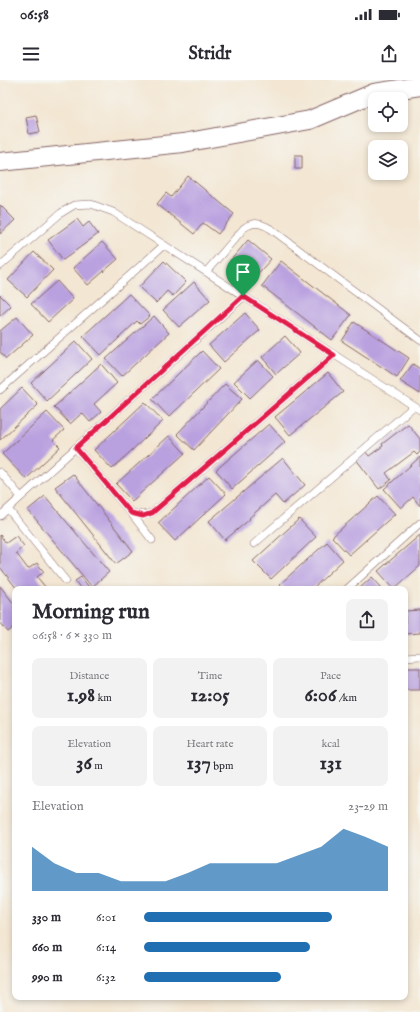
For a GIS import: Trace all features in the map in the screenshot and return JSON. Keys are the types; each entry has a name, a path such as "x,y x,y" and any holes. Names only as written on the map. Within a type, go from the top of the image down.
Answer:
{"street":[{"path":"0,162 183,143 310,120 374,92 420,86"}],"lane":[{"path":"0,266 61,213 74,205 91,204 113,212 417,408 254,544"},
{"path":"206,272 244,228 250,224 263,224 420,340"},
{"path":"0,390 164,245"},
{"path":"0,516 243,296"},
{"path":"131,513 143,516 152,513 334,355"},
{"path":"76,448 152,540"},
{"path":"0,472 21,497"},
{"path":"8,509 66,581"},
{"path":"350,586 420,523"},
{"path":"408,657 420,656"}],"building":[{"path":"36,115 40,132 29,134 26,117"},
{"path":"295,155 302,155 302,169 295,169"},
{"path":"188,176 234,214 218,234 203,223 194,234 157,204 166,193 171,197"},
{"path":"0,205 15,220 0,234"},
{"path":"77,219 83,227 89,222 98,234 63,260 48,240"},
{"path":"248,240 271,259 252,280 230,261"},
{"path":"102,242 118,259 88,285 73,268"},
{"path":"34,252 53,270 27,297 8,280"},
{"path":"164,261 186,282 173,296 167,291 156,303 139,287"},
{"path":"281,261 351,315 332,340 262,286"},
{"path":"57,281 73,299 48,322 31,304"},
{"path":"194,282 210,300 179,327 163,310"},
{"path":"129,294 150,316 140,324 137,321 101,355 83,336"},
{"path":"0,295 11,306 0,316"},
{"path":"245,313 260,330 224,362 209,345"},
{"path":"154,316 169,333 122,376 106,359"},
{"path":"17,317 33,335 6,359 0,352 0,331"},
{"path":"354,322 409,358 397,377 342,341"},
{"path":"285,336 300,353 276,374 262,357"},
{"path":"76,341 92,359 47,401 31,383"},
{"path":"202,351 219,369 169,417 152,399"},
{"path":"258,360 273,376 250,398 234,382"},
{"path":"101,364 117,383 94,404 101,412 90,422 82,413 70,424 54,407"},
{"path":"413,364 420,369 420,394 400,381"},
{"path":"328,373 343,392 290,435 275,417"},
{"path":"225,384 242,399 194,450 177,434"},
{"path":"22,388 38,405 0,440 0,409"},
{"path":"145,402 163,421 112,469 94,450"},
{"path":"47,412 64,430 53,440 60,447 26,479 2,454"},
{"path":"269,424 285,442 232,489 216,470"},
{"path":"408,424 420,439 420,452 417,455 414,452 386,473 391,480 379,489 355,458 365,451 369,456"},
{"path":"169,436 185,453 132,501 116,484"},
{"path":"420,457 420,506 413,497 401,508 384,489"},
{"path":"283,458 305,485 283,504 275,495 225,540 209,521"},
{"path":"73,474 133,551 116,564 55,487"},
{"path":"209,476 226,494 175,541 158,523"},
{"path":"45,496 109,572 93,586 91,586 28,510"},
{"path":"378,496 395,514 349,555 332,537"},
{"path":"299,519 316,537 271,579 253,561"},
{"path":"0,535 6,543 16,536 24,546 16,553 28,569 37,563 44,572 37,577 44,586 15,586 0,567"},
{"path":"420,535 420,566 397,586 391,586 378,571"},
{"path":"327,542 343,560 315,586 282,586 280,584"},
{"path":"81,577 88,586 79,586 75,581"},
{"path":"372,577 380,586 362,586"},
{"path":"0,586 12,601 12,629 8,632 0,622"},
{"path":"420,610 420,633 408,634 408,611"},
{"path":"408,668 420,668 420,690 408,690"}],"route":[{"path":"243,296 334,355 152,513 143,516 131,513 76,448 243,296"}]}
